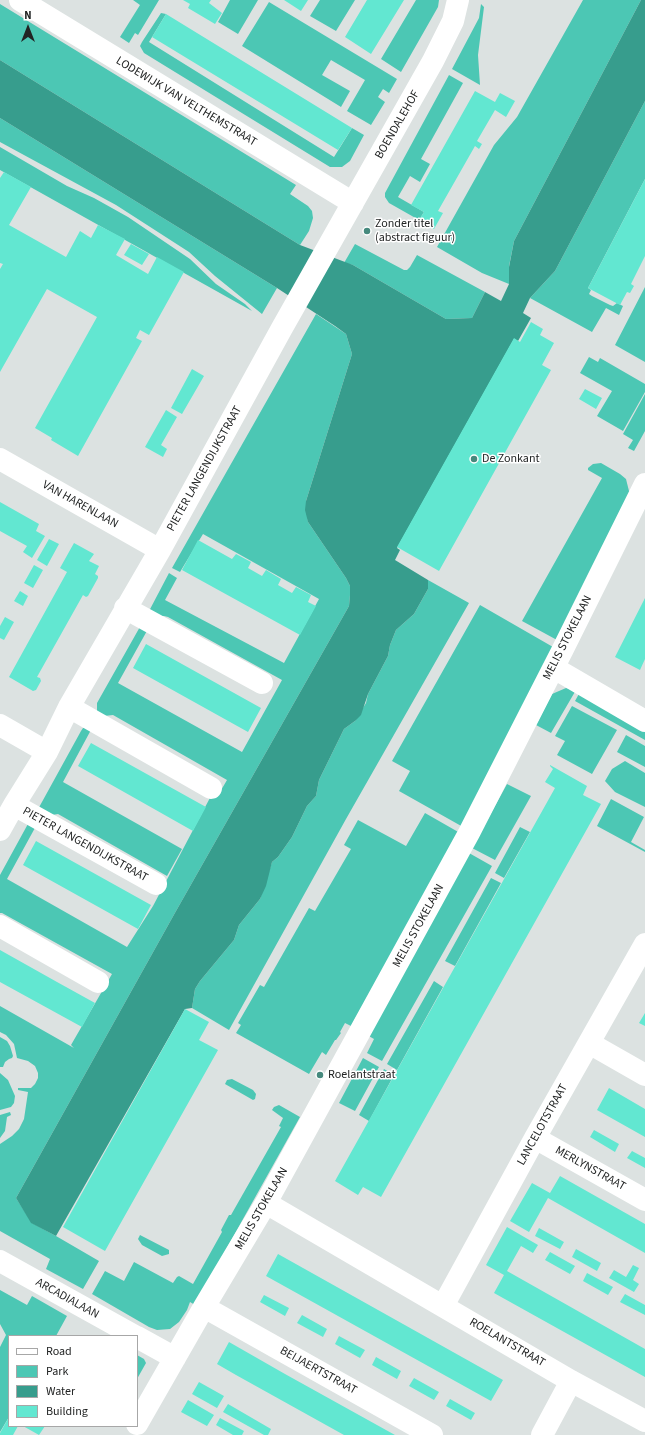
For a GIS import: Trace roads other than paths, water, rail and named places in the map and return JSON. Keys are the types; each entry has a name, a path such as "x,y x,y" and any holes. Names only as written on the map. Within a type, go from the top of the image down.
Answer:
{"street":[{"name":"LODEWIJK VAN VELTHEMSTRAAT","path":"20,0 353,203"},
{"name":"BOENDALEHOF","path":"330,246 433,61 453,21 458,0"},
{"name":"PIETER LANGENDIJKSTRAAT","path":"0,830 48,752 69,707 160,550 282,328 330,246"},
{"name":"VAN HARENLAAN","path":"0,459 160,550"},
{"name":"MELIS STOKELAAN","path":"138,1422 266,1203 469,833 554,668 645,484"},
{"path":"125,608 262,683"},
{"path":"554,668 645,721"},
{"path":"69,707 211,788"},
{"path":"0,725 48,752"},
{"name":"PIETER LANGENDIJKSTRAAT","path":"14,805 156,884"},
{"path":"0,926 98,982"},
{"name":"LANCELOTSTRAAT","path":"442,1306 645,944"},
{"path":"588,1044 645,1075"},
{"name":"MERLYNSTRAAT","path":"535,1138 645,1200"},
{"name":"ROELANTSTRAAT","path":"266,1203 571,1381 645,1421"},
{"name":"ARCADIALAAN","path":"0,1261 132,1335"},
{"name":"BEIJAERTSTRAAT","path":"204,1307 432,1435"},
{"name":"ARCADIALAAN","path":"138,1338 175,1358"},
{"path":"542,1435 571,1381"}],"water":[{"path":"641,0 645,0 645,101 555,271 530,298 523,313 531,318 518,341 514,339 397,548 400,550 395,560 428,580 428,589 414,614 396,630 390,645 388,656 368,694 361,715 344,729 319,780 316,796 307,806 292,837 278,857 272,862 266,886 260,899 239,925 234,940 195,989 192,1008 185,1009 56,1236 31,1223 16,1198 176,911 349,606 350,586 308,522 305,510 306,501 352,354 346,334 335,326 277,288 0,118 0,60 300,245 353,265 446,319 472,318 485,292 501,301 509,284 509,267 514,241"}],"place":[{"name":"Zonder titel (abstract figuur)","path":"367,231"},
{"name":"De Zonkant","path":"474,459"},
{"name":"Roelantstraat","path":"320,1075"}]}
